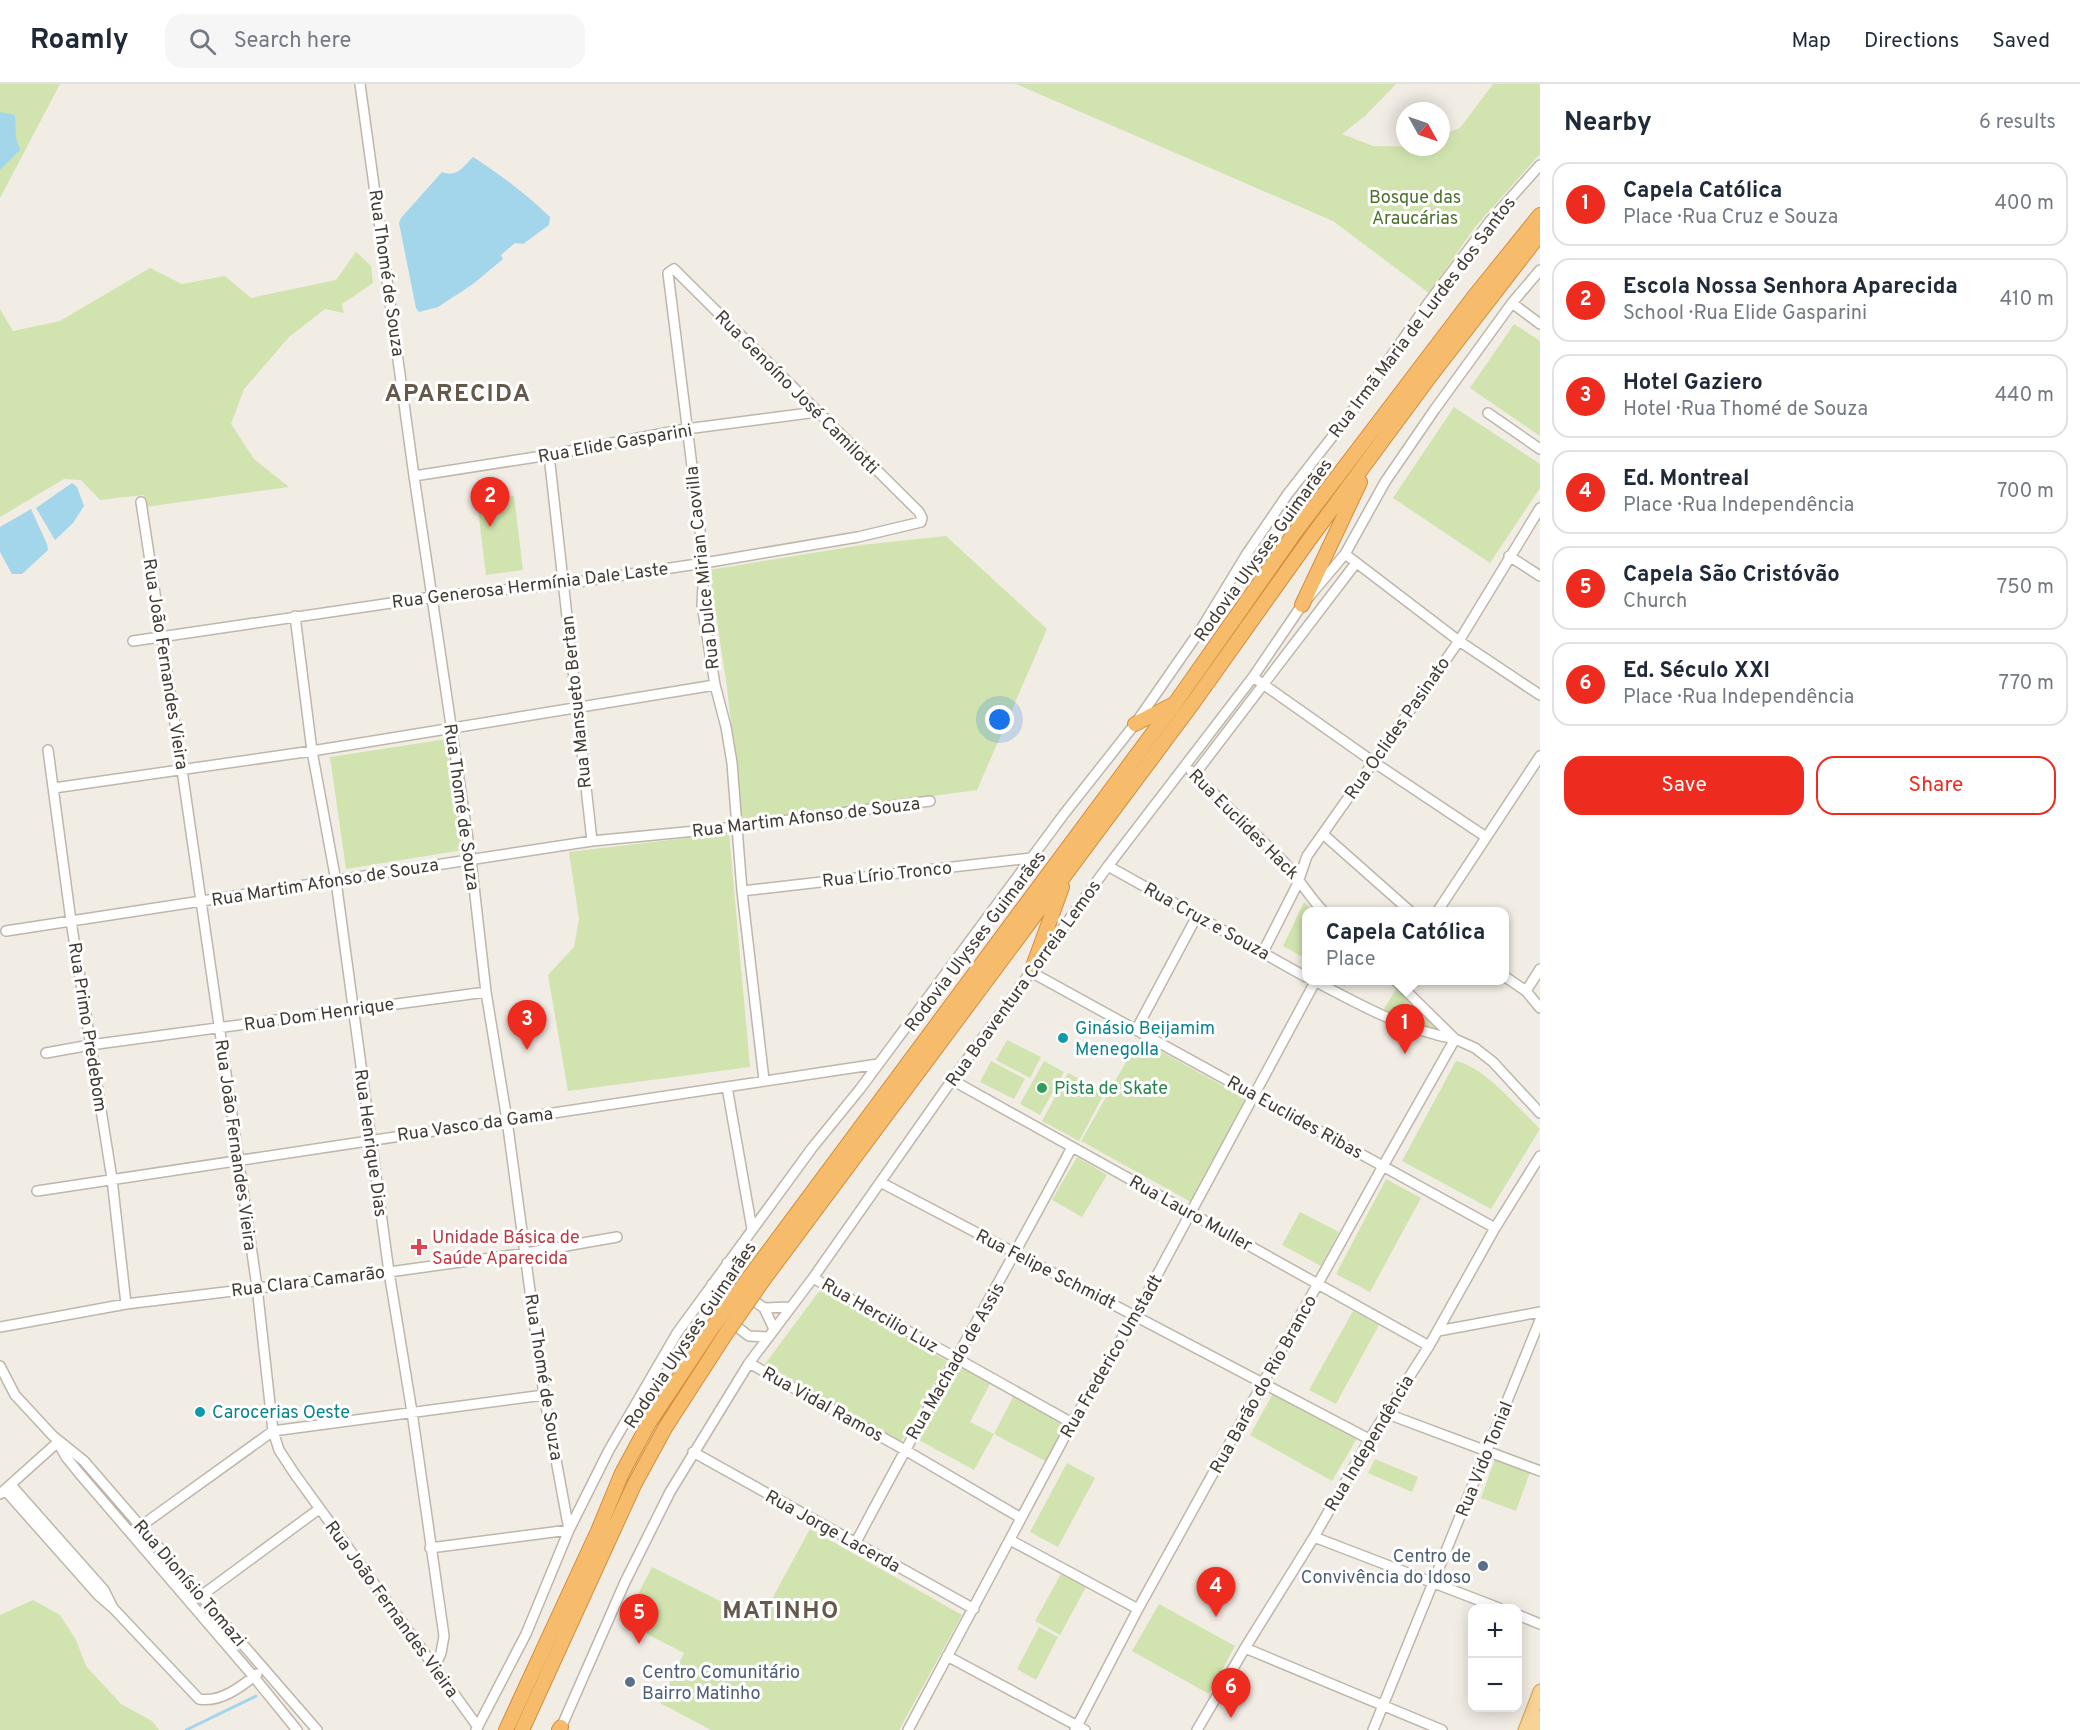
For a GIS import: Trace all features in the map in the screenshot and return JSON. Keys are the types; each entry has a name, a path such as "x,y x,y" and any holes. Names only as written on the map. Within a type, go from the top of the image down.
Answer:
{"highway":[{"name":"Rodovia Ulysses Guimarães","path":"522,1730 634,1485 665,1428 725,1335 759,1275 1176,702 1296,531 1473,298 1540,215"},
{"name":"Rodovia Ulysses Guimarães","path":"506,1726 598,1531 622,1473 649,1423 712,1328 759,1275 1068,871 1374,453 1483,306 1540,234"},
{"path":"1302,605 1374,453"},
{"path":"1135,724 1176,702"},
{"path":"1031,972 1068,871"}],"main road":[{"path":"1525,1730 1539,1699"},
{"path":"1535,1730 1540,1717"}],"street":[{"name":"Rua Thomé de Souza","path":"360,84 414,476 471,860 486,992 507,1120 544,1395 569,1530"},
{"name":"Rua Irmã Maria de Lurdes dos Santos","path":"477,1729 526,1634 569,1530 609,1450 677,1332 812,1148 1135,724 1202,630 1246,555 1287,495 1360,401 1429,302 1490,221 1540,165"},
{"name":"Rua Genoíno José Camilotti","path":"670,270 674,269 919,512 922,518"},
{"name":"Rua Dulce Mirian Caovilla","path":"670,270 668,273 686,429 704,563 702,605 715,685 726,727 732,763 742,891 764,1080"},
{"name":"Rua Boaventura Correia Lemos","path":"562,1729 625,1582 670,1492 749,1363 882,1183 952,1080 1108,866 1253,677 1302,605 1345,554 1385,482 1435,409 1512,303 1540,270"},
{"path":"1512,303 1540,324"},
{"name":"Rua Elide Gasparini","path":"414,476 549,455 686,429 817,412"},
{"path":"1488,413 1540,449"},
{"name":"Rua Mansueto Bertan","path":"549,455 592,841"},
{"name":"Rua João Fernandes Vieira","path":"141,502 163,638 256,1287 273,1431 279,1450 319,1509 477,1729"},
{"name":"Rua Oclides Pasinato","path":"1263,952 1297,885 1307,856 1459,641 1540,508"},
{"name":"Rua Generosa Hermínia Dale Laste","path":"133,641 432,597 564,584 704,563 858,537 918,524 922,518"},
{"path":"1345,554 1459,641 1540,695"},
{"path":"1509,556 1540,576"},
{"path":"1195,774 1356,563"},
{"name":"Rua Henrique Dias","path":"295,616 312,751 336,881 389,1272 412,1412 444,1636 441,1653 434,1669"},
{"path":"1253,677 1372,761 1486,837"},
{"path":"54,788 312,751 715,685"},
{"name":"Rua Primo Predebom","path":"48,750 71,921 112,1179 126,1304"},
{"path":"1440,907 1540,756"},
{"name":"Rua Euclides Hack","path":"1185,765 1298,877 1310,898 1319,907"},
{"name":"Rua Martim Afonso de Souza","path":"6,931 592,841 736,827 930,801"},
{"path":"1323,834 1405,907"},
{"name":"Rua Lírio Tronco","path":"742,891 1031,858"},
{"name":"Rua Cruz e Souza","path":"1108,866 1302,975"},
{"path":"1136,1030 1197,916"},
{"path":"1526,991 1540,969"},
{"name":"Rua Euclides Ribas","path":"1031,972 1496,1228"},
{"path":"1509,979 1526,991 1540,1008"},
{"name":"Rua Frederico Umstadt","path":"908,1730 1072,1423 1135,1316 1191,1213 1254,1095 1309,985"},
{"name":"Rua Cruz e Souza","path":"1321,985 1374,1012 1430,1035 1455,1039"},
{"path":"1399,985 1455,1039 1475,1048 1493,1062 1540,1113"},
{"name":"Rua Dom Henrique","path":"46,1053 90,1045 486,992"},
{"name":"Rua Barão do Rio Branco","path":"1079,1729 1138,1609 1455,1039"},
{"name":"Rua Vasco da Gama","path":"37,1191 878,1064"},
{"name":"Rua Lauro Muller","path":"952,1080 1429,1346"},
{"path":"727,1087 752,1228"},
{"name":"Rua Machado de Assis","path":"855,1544 1072,1147"},
{"name":"Rua Independência","path":"1197,1730 1314,1537 1369,1439 1438,1331 1540,1156"},
{"name":"Rua Felipe Schmidt","path":"882,1183 1369,1439"},
{"name":"Rua Clara Camarão","path":"0,1327 126,1304 389,1272 526,1253 617,1237"},
{"path":"727,1263 735,1287 764,1308 790,1307"},
{"name":"Rua Hercilio Luz","path":"813,1278 1072,1423"},
{"path":"713,1308 710,1288 735,1287"},
{"path":"693,1310 713,1308 749,1336 756,1354"},
{"path":"749,1336 771,1333 764,1308"},
{"path":"1438,1331 1540,1312"},
{"name":"Rua Vido Tonial","path":"1374,1730 1540,1320"},
{"name":"Rua Vidal Ramos","path":"749,1363 1021,1518"},
{"name":"Rua Dionísio Tomazi","path":"0,1366 15,1395 58,1442 66,1458 78,1473 297,1730"},
{"path":"141,1526 273,1431 544,1395"},
{"path":"1385,1413 1540,1471"},
{"path":"58,1442 5,1490 98,1595 199,1699 209,1701 223,1696 263,1669"},
{"name":"Rua Dionísio Tomazi","path":"58,1442 84,1461 314,1727"},
{"name":"Rua Jorge Lacerda","path":"693,1452 974,1609"},
{"path":"191,1604 319,1509"},
{"path":"430,1548 569,1530"},
{"path":"1314,1537 1489,1604"},
{"path":"1010,1540 1138,1609"},
{"path":"1522,1617 1540,1624"},
{"path":"230,1649 240,1641"},
{"path":"1245,1648 1442,1730"},
{"path":"947,1656 1079,1729"},
{"path":"303,1730 314,1727"}],"green space":[{"path":"0,84 60,84 0,198"},
{"name":"Bosque das Araucárias","path":"1016,84 1396,84 1365,116 1342,134 1373,146 1396,146 1396,156 1450,156 1450,132 1460,128 1493,84 1540,84 1540,154 1475,227 1429,293 1333,221"},
{"path":"356,252 371,266 373,283 342,304 344,313 325,309 289,337 244,389 231,424 254,459 289,487 145,507 144,495 100,500 81,480 64,479 0,517 0,309 13,331 60,321 150,268 182,284 225,276 251,298 336,280"},
{"path":"1514,324 1540,341 1540,436 1470,388"},
{"path":"1454,407 1540,464 1540,488 1490,563 1393,498"},
{"path":"514,496 523,570 486,575 477,501"},
{"path":"946,536 1047,629 977,790 742,822 727,687 709,570 862,545"},
{"path":"447,739 463,850 346,869 330,757"},
{"path":"729,833 750,1067 568,1091 548,975 574,947 579,919 569,852"},
{"path":"1304,902 1309,907 1302,907 1302,957 1283,946"},
{"path":"1397,988 1450,1038 1383,1010"},
{"path":"1139,1039 1248,1100 1191,1202 1081,1141"},
{"path":"1007,1040 1041,1057 1030,1078 996,1060"},
{"path":"991,1061 1025,1079 1014,1099 980,1082"},
{"name":"Pista de Skate","path":"1044,1061 1064,1072 1040,1115 1020,1104"},
{"path":"1456,1061 1478,1071 1490,1080 1540,1129 1491,1209 1402,1161"},
{"path":"1068,1073 1105,1092 1079,1141 1042,1121"},
{"path":"1077,1157 1107,1175 1082,1217 1052,1200"},
{"path":"1386,1179 1421,1198 1370,1292 1336,1274"},
{"path":"1300,1212 1339,1232 1321,1266 1282,1245"},
{"path":"820,1290 947,1361 901,1442 765,1364"},
{"path":"1353,1311 1379,1325 1336,1404 1309,1390"},
{"path":"959,1365 991,1382 970,1422 994,1434 974,1470 919,1440"},
{"path":"1274,1392 1357,1438 1332,1481 1250,1435"},
{"path":"1014,1395 1067,1423 1047,1462 994,1434"},
{"path":"1375,1459 1418,1477 1412,1492 1368,1473"},
{"path":"1495,1459 1530,1472 1516,1511 1481,1498"},
{"path":"1067,1463 1095,1478 1058,1547 1030,1532"},
{"path":"810,1529 962,1615 899,1730 711,1730 660,1703 684,1653 624,1622 652,1567 760,1621"},
{"path":"1061,1574 1086,1587 1060,1635 1035,1621"},
{"path":"33,1600 60,1615 76,1640 86,1666 121,1704 152,1721 159,1730 0,1730 0,1615"},
{"path":"1159,1604 1235,1646 1209,1694 1132,1651"},
{"path":"1039,1627 1058,1637 1036,1680 1017,1669"}],"water":[{"path":"0,112 15,115 16,138 20,150 0,170"},
{"path":"473,157 513,185 550,217 549,225 523,244 515,243 501,255 503,259 473,284 438,307 419,312 416,308 399,223 442,172 456,173"},
{"path":"72,483 77,487 84,506 73,523 55,540 36,508"},
{"path":"31,509 48,550 22,574 12,574 0,552 0,527"}],"waterway":[{"path":"186,1730 256,1696"}],"place":[{"name":"Escola Nossa Senhora Aparecida","path":"490,527"},
{"name":"Ginásio Beijamim Menegolla","path":"1063,1038"},
{"name":"Hotel Gaziero","path":"527,1050"},
{"name":"Capela Católica","path":"1405,1054"},
{"name":"Pista de Skate","path":"1042,1088"},
{"name":"Unidade Básica de Saúde Aparecida","path":"419,1247"},
{"name":"Carocerias Oeste","path":"200,1412"},
{"name":"Centro de Convivência do Idoso","path":"1483,1566"},
{"name":"Ed. Montreal","path":"1216,1617"},
{"name":"Capela São Cristóvão","path":"639,1644"},
{"name":"Centro Comunitário Bairro Matinho","path":"630,1682"},
{"name":"Ed. Século XXI","path":"1231,1718"}],"district":[{"name":"APARECIDA","path":"458,393"},
{"name":"MATINHO","path":"781,1610"}]}
